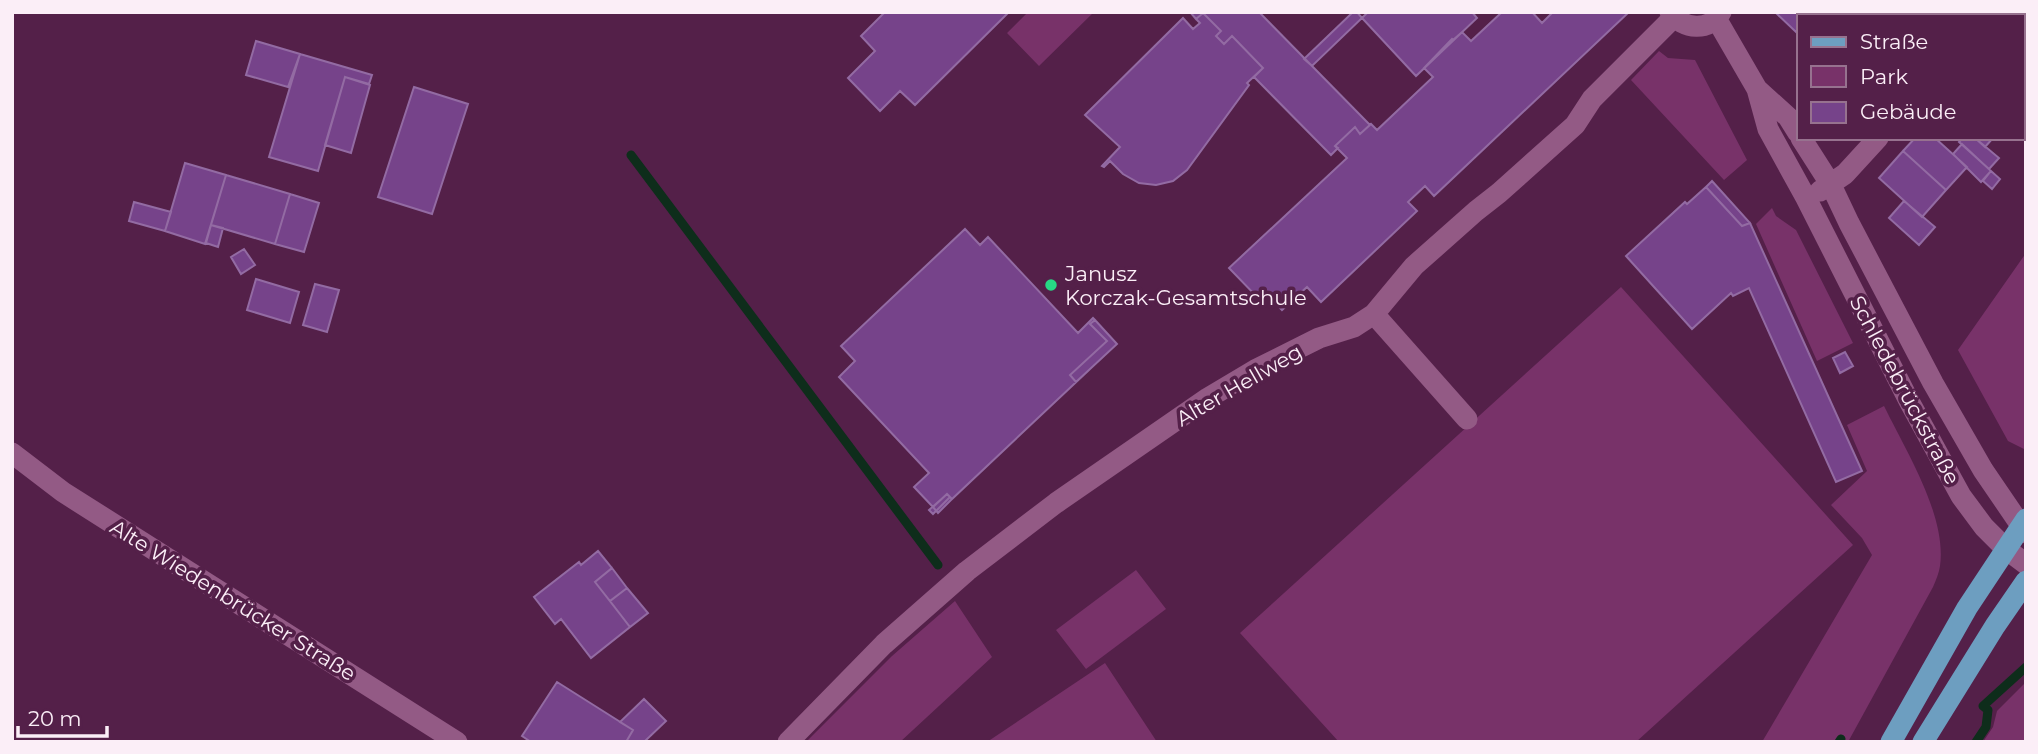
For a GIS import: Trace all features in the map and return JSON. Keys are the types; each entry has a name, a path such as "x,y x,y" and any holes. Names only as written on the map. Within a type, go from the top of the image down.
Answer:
{"main road":[{"path":"1891,742 1967,608 2024,526"},
{"path":"1923,742 2026,581"}],"street":[{"path":"1672,15 1681,23 1690,26 1699,26 1719,16"},
{"name":"Alter Hellweg","path":"788,742 884,644 967,571 1056,503 1208,398 1243,377 1320,338 1354,327 1374,314 1413,266 1499,194 1575,125 1592,99 1672,15"},
{"name":"Schledebrückstraße","path":"1719,16 1757,89 1768,129 1961,496 1984,527 2026,564"},
{"name":"Schledebrückstraße","path":"1757,89 1788,117 1797,131"},
{"name":"Schledebrückstraße","path":"1802,140 1831,185 1907,336 1983,470 2024,526"},
{"path":"1806,198 1845,174 1876,140"},
{"path":"1374,314 1467,419"},
{"name":"Alte Wiedenbrücker Straße","path":"12,453 63,492 457,742"}],"green space":[{"path":"1028,12 1094,12 1039,66 1007,33"},
{"path":"1659,51 1668,58 1695,60 1747,160 1724,180 1631,80"},
{"path":"1772,208 1776,216 1796,230 1853,343 1817,361 1756,224"},
{"path":"2026,253 2026,450 2008,441 1958,350"},
{"path":"1621,287 1853,545 1636,742 1339,742 1240,633"},
{"path":"1884,406 1931,505 1941,547 1937,576 1848,742 1762,742 1872,555 1862,538 1831,505 1867,471 1847,425"},
{"path":"1136,570 1166,609 1086,669 1056,630"},
{"path":"955,601 992,657 900,742 806,742 892,656"},
{"path":"1105,663 1157,742 987,742"},
{"path":"2026,682 2026,742 1983,742 1993,727 1997,711"}],"building":[{"path":"885,12 1009,12 915,105 900,91 880,111 848,78 875,51 861,36"},
{"path":"1190,12 1259,12 1370,125 1360,134 1355,127 1335,146 1338,148 1331,155 1254,77 1263,68 1232,36 1224,44 1216,36 1221,31 1203,13 1196,19"},
{"path":"1353,12 1357,12 1362,18 1312,66 1304,59"},
{"path":"1368,12 1472,12 1477,18 1416,76 1362,18"},
{"path":"1502,12 1532,12 1542,23 1553,12 1628,13 1434,196 1425,186 1408,202 1417,211 1321,302 1307,287 1282,310 1263,290 1256,296 1229,268 1347,158 1335,146 1355,127 1360,134 1371,124 1377,130 1433,77 1424,68 1452,39 1462,32 1471,41"},
{"path":"1775,12 1813,12 1797,14 1796,32"},
{"path":"1203,13 1221,31 1216,36 1224,44 1232,36 1263,68 1247,83 1249,85 1187,170 1173,181 1156,185 1139,183 1123,174 1110,161 1102,166 1120,147 1085,115 1183,18 1193,29 1200,23 1196,19"},
{"path":"2026,15 2026,56 2024,54"},
{"path":"256,41 300,54 288,87 246,75"},
{"path":"300,54 372,75 369,84 345,77 318,171 269,157"},
{"path":"345,77 370,85 351,153 325,145"},
{"path":"2024,80 2026,82 2026,100 2024,98"},
{"path":"414,87 468,104 432,214 378,197"},
{"path":"1913,140 1937,140 1967,167 1946,190 1903,151"},
{"path":"1977,140 1999,158 1989,169 1959,142"},
{"path":"1977,140 1991,140 1985,147"},
{"path":"1962,144 1991,171 1981,182 1953,154"},
{"path":"1903,151 1946,190 1922,217 1879,178"},
{"path":"185,163 226,175 205,244 165,231"},
{"path":"1991,171 2000,179 1992,189 1983,181"},
{"path":"226,175 290,194 275,244 211,225"},
{"path":"1712,181 1750,223 1742,226 1706,187"},
{"path":"1706,187 1742,226 1750,223 1862,471 1836,482 1749,288 1733,296 1731,293 1692,329 1626,256 1685,202 1687,204"},
{"path":"290,194 319,203 304,252 275,244"},
{"path":"1904,201 1935,227 1919,245 1889,218"},
{"path":"134,202 171,212 165,231 129,221"},
{"path":"211,225 223,228 218,247 206,243"},
{"path":"965,229 980,245 988,237 1078,333 1093,318 1095,320 1090,324 1107,341 1070,375 1076,382 1089,370 952,499 947,494 933,507 914,487 929,473 839,377 855,361 841,346"},
{"path":"244,249 255,265 241,274 231,257"},
{"path":"256,279 299,292 290,323 247,310"},
{"path":"315,284 339,290 327,332 303,325"},
{"path":"1095,320 1117,344 1076,382 1070,375 1107,341 1090,324"},
{"path":"1845,352 1853,366 1840,373 1833,358"},
{"path":"947,494 950,497 933,514 929,510"},
{"path":"947,494 952,499 938,513 933,507"},
{"path":"598,551 612,568 595,582 630,627 591,658 561,619 555,624 534,597 579,562 581,565"},
{"path":"612,568 627,588 610,601 595,582"},
{"path":"627,588 648,613 630,627 610,601"},
{"path":"557,682 633,730 626,742 531,742 522,736"},
{"path":"644,699 666,721 644,742 626,742 633,730 620,722"}],"waterway":[{"path":"631,155 938,565"},
{"path":"1976,742 1986,727 1988,710 1983,706 2026,667"}],"place":[{"name":"Janusz Korczak-Gesamtschule","path":"1051,285"}]}
